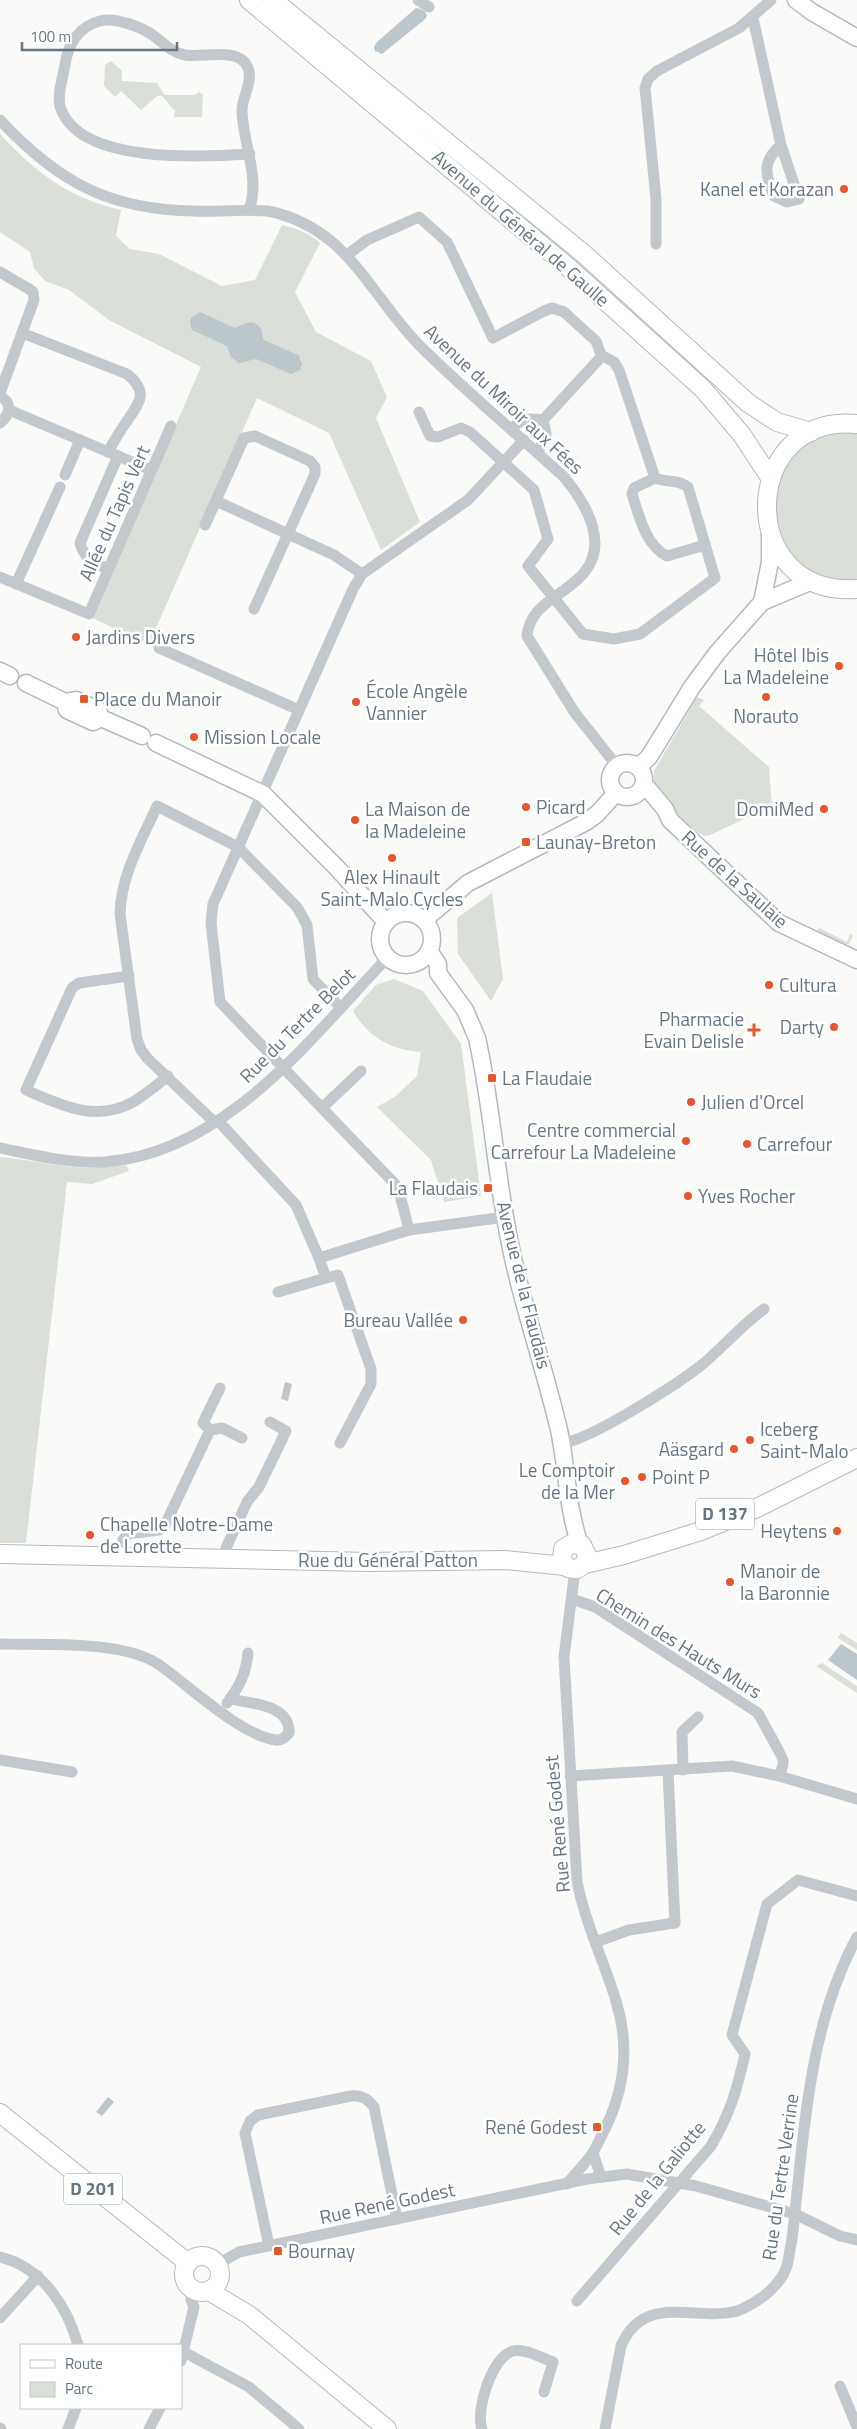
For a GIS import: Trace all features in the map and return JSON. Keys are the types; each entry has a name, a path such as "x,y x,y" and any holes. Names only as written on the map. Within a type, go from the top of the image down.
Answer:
{"main road":[{"name":"Avenue du Général de Gaulle","path":"249,0 569,268 704,389 742,435 771,479"},
{"name":"Avenue du Général de Gaulle","path":"273,0 584,254 748,403 777,422 811,432"},
{"path":"856,422 830,425 811,432 786,452 771,479 766,497 766,515 770,533 782,556 796,570 812,581 828,587 857,589"},
{"name":"Rue du Général Patton","path":"574,1555 610,1548 724,1515 753,1503 857,1449"},
{"name":"Rue du Général Patton","path":"0,1554 368,1562 505,1560 574,1555 624,1555 719,1525 853,1463"},
{"name":"D 201","path":"0,2113 188,2263"},
{"path":"209,2283 214,2260 203,2256 192,2259 188,2263 185,2279 209,2283 387,2429"}],"street":[{"path":"418,0 429,7"},
{"path":"656,244 656,199 645,88 648,79 657,71 739,28 753,18 771,0"},
{"path":"796,0 812,12 857,38"},
{"path":"753,18 781,145 799,199 787,202 774,196 766,164 770,156 781,145"},
{"path":"249,210 253,190 250,154 242,109 249,77 248,68 242,60 234,56 186,55 166,48 145,31 116,21 101,20 76,34 68,47 60,100 64,115 89,139 99,144 135,152 202,157 250,154"},
{"name":"Avenue du Miroir aux Fées","path":"0,120 49,167 69,180 107,197 141,206 163,209 195,211 249,210 284,215 303,222 325,235 347,255 422,348 538,452 577,492 590,515 595,532 595,547 588,566 579,578 552,598 534,615 527,636 575,713 617,766"},
{"path":"347,255 367,240 419,217 447,242 493,338 544,311 557,309 596,341 602,356 614,362 619,370 655,478"},
{"path":"0,272 33,292 34,300 0,395 8,404 9,410 7,418 0,423"},
{"path":"22,333 127,374 135,380 140,388 141,400 113,454 80,543 82,553 87,558 108,569"},
{"path":"543,420 602,356"},
{"path":"9,410 152,470"},
{"path":"419,412 430,436 438,437 461,428 470,432 534,490 548,539 528,566 583,634 614,639 640,634 715,578 688,487 678,481 663,481 655,478 634,488 632,494 643,528 662,553 667,556 705,545"},
{"path":"512,429 526,418 543,420"},
{"path":"538,452 546,434 543,420"},
{"name":"Allée du Tapis Vert","path":"16,584 89,614 171,426"},
{"path":"205,525 244,438 255,436 310,461 315,466 315,474 254,609"},
{"path":"65,475 80,440"},
{"path":"409,1230 395,1184 220,1002 211,914 238,847 353,589 362,574 468,500 524,440"},
{"path":"0,577 16,584 60,487"},
{"path":"216,501 334,555 362,574"},
{"path":"762,602 770,562 770,533"},
{"path":"638,766 649,757 692,687 717,653 762,602 812,581"},
{"path":"159,648 299,710"},
{"path":"26,683 65,702 76,700 98,710 101,718 262,794 330,861 386,922"},
{"path":"628,763 638,766 644,774 639,789 628,797 616,793 610,782 613,770 617,766 628,763"},
{"name":"Rue de la Saulaie","path":"639,789 665,810 670,820 779,922 856,956"},
{"path":"424,920 468,883 586,822 606,806 616,793"},
{"path":"326,1278 296,1205 216,1121 148,1059 139,1044 120,914 121,894 126,876 156,806 238,847 304,916 307,924 313,979 341,1008"},
{"path":"415,964 429,952 432,935 424,920 409,913 401,913 386,922 380,936 380,944 388,958 400,965 415,964 430,973 438,973"},
{"name":"Avenue de la Flaudais","path":"429,952 438,964 438,973 465,1010 477,1038 505,1217 523,1300 547,1380 563,1451 575,1530 574,1555"},
{"name":"Rue du Tertre Belot","path":"0,1148 63,1160 106,1162 166,1149 193,1136 256,1092 284,1067 388,958"},
{"path":"129,976 79,983 72,988 26,1090 75,1110 94,1112 112,1110 133,1102 168,1076"},
{"path":"323,1107 361,1071"},
{"path":"319,1258 409,1230 505,1217"},
{"path":"278,1292 338,1275 371,1369 371,1384 340,1443"},
{"path":"563,1451 580,1439 678,1382 704,1362 747,1321 764,1309"},
{"path":"210,1430 203,1423 220,1388"},
{"path":"226,1559 226,1548 247,1502 259,1487 286,1431 270,1422"},
{"path":"210,1430 222,1428 242,1438"},
{"path":"123,1557 124,1540 127,1534 160,1530 165,1525 210,1430"},
{"name":"Rue René Godest","path":"567,2184 593,2153 615,2106 622,2081 625,2058 625,2039 620,2017 584,1909 577,1882 564,1657 572,1599 574,1555"},
{"name":"Chemin des Hauts Murs","path":"572,1599 594,1607 758,1713 784,1762 779,1776"},
{"path":"0,1644 52,1645 128,1651 156,1663 220,1712 261,1735 282,1740 288,1734 289,1725 285,1717 275,1709 230,1699"},
{"path":"220,1712 241,1684 246,1671 248,1653"},
{"path":"683,1770 682,1732 698,1717"},
{"path":"0,1760 72,1772"},
{"path":"570,1776 732,1766 779,1776 857,1799"},
{"path":"596,1942 629,1930 675,1923 668,1771"},
{"name":"Rue de la Galiotte","path":"576,2301 711,2146 734,2100 745,2054 732,2034 767,1904 798,1880 857,1896"},
{"name":"Rue du Tertre Verrine","path":"605,2429 616,2363 628,2333 637,2323 652,2315 670,2311 736,2311 754,2303 776,2284 786,2266 795,2214 813,2070 820,2036 839,1975 857,1937"},
{"path":"269,2246 245,2133 250,2121 258,2116 351,2096 363,2097 374,2107 397,2219"},
{"path":"593,2153 600,2177"},
{"path":"585,2163 587,2179"},
{"name":"Rue René Godest","path":"209,2283 239,2252 587,2179 627,2174 679,2183 795,2214 840,2236 857,2240"},
{"path":"0,2257 11,2260 38,2276 64,2310 78,2344"},
{"path":"0,2318 38,2276"},
{"path":"209,2283 190,2300 194,2307 183,2357 249,2387 299,2429"},
{"path":"482,2429 478,2420 482,2399 498,2361 512,2351 523,2351 553,2362 544,2392"},
{"path":"840,2386 857,2427"},
{"path":"68,2429 76,2409"},
{"path":"149,2429 159,2409"}],"green space":[{"path":"111,61 122,71 122,81 157,83 165,95 195,95 199,92 203,95 202,117 174,117 175,111 162,96 157,96 141,110 121,91 115,97 104,86 105,65"},
{"path":"0,134 27,161 54,182 85,199 121,210 116,236 130,249 159,254 222,286 255,280 282,225 302,231 320,243 295,292 316,332 371,361 387,397 376,418 420,522 381,550 329,433 257,398 149,644 92,618 201,367 109,320 69,290 45,281 34,268 30,252 0,232"},
{"path":"857,431 857,581 818,576 797,563 782,543 773,494 781,469 797,450 818,436"},
{"path":"697,697 704,700 699,706 769,767 772,806 710,835 704,836 697,832 659,796 654,788 654,771"},
{"path":"492,893 503,979 491,1001 458,954 457,918"},
{"path":"819,928 847,942 850,934 853,936 849,944 843,945 817,932"},
{"path":"394,979 423,991 461,1044 481,1196 444,1202 431,1160 377,1107 396,1096 417,1076 421,1052 390,1045 381,1040 366,1028 353,1011 376,985"},
{"path":"0,1157 89,1168 127,1166 129,1171 92,1184 67,1182 26,1543 0,1543"},
{"path":"841,1633 857,1643 857,1650 838,1638"},
{"path":"822,1663 857,1686 857,1693 816,1666"}],"shaded area":[{"path":"416,8 422,9 425,12 427,16 424,20 382,54 375,51 374,47 377,42"},
{"path":"200,312 235,328 248,323 255,323 261,329 264,340 300,356 299,359 302,363 300,370 291,374 256,359 239,363 231,357 227,346 192,330 191,318"},
{"path":"285,1382 292,1384 288,1401 281,1399"},
{"path":"841,1644 857,1654 857,1680 828,1660"},
{"path":"108,2097 114,2102 102,2116 96,2112"}],"place":[{"name":"Kanel et Korazan","path":"844,189"},
{"name":"Jardins Divers","path":"76,637"},
{"name":"Hôtel Ibis La Madeleine","path":"839,666"},
{"name":"Norauto","path":"766,697"},
{"name":"Place du Manoir","path":"84,699"},
{"name":"École Angèle Vannier","path":"356,702"},
{"name":"Mission Locale","path":"194,737"},
{"name":"Picard","path":"526,807"},
{"name":"DomiMed","path":"824,809"},
{"name":"La Maison de la Madeleine","path":"355,820"},
{"name":"Launay-Breton","path":"526,842"},
{"name":"Alex Hinault Saint-Malo Cycles","path":"392,858"},
{"name":"Cultura","path":"769,985"},
{"name":"Darty","path":"834,1027"},
{"name":"Pharmacie Evain Delisle","path":"754,1030"},
{"name":"La Flaudaie","path":"492,1078"},
{"name":"Julien d'Orcel","path":"691,1102"},
{"name":"Centre commercial Carrefour La Madeleine","path":"686,1141"},
{"name":"Carrefour","path":"747,1144"},
{"name":"La Flaudais","path":"488,1188"},
{"name":"Yves Rocher","path":"688,1196"},
{"name":"Bureau Vallée","path":"463,1320"},
{"name":"Iceberg Saint-Malo","path":"750,1440"},
{"name":"Aäsgard","path":"734,1449"},
{"name":"Point P","path":"642,1477"},
{"name":"Le Comptoir de la Mer","path":"625,1481"},
{"name":"Heytens","path":"837,1531"},
{"name":"Chapelle Notre-Dame de Lorette","path":"90,1535"},
{"name":"Manoir de la Baronnie","path":"730,1582"},
{"name":"René Godest","path":"597,2127"},
{"name":"Bournay","path":"278,2251"}]}
